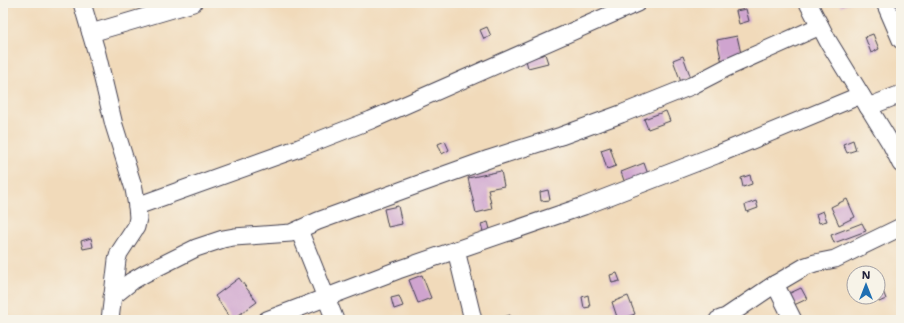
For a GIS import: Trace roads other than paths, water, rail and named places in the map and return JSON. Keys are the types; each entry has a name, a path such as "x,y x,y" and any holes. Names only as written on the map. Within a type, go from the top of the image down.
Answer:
{"street":[{"path":"82,3 114,125 134,189 137,206 138,218 136,227 119,253 117,260 110,320"},
{"path":"91,33 193,3"},
{"path":"137,206 371,120 637,3"},
{"path":"808,3 820,26 900,160"},
{"path":"885,3 896,18 901,40"},
{"path":"112,297 132,281 144,274 211,242 234,237 285,235 331,216 482,161 561,136 621,114 691,86 726,68 820,26"},
{"path":"267,320 398,270 584,206 723,152 864,101 901,94"},
{"path":"718,320 726,317 775,284 806,266 840,257 901,227"},
{"path":"299,230 335,320"},
{"path":"456,250 473,320"},
{"path":"775,284 793,320"}]}
